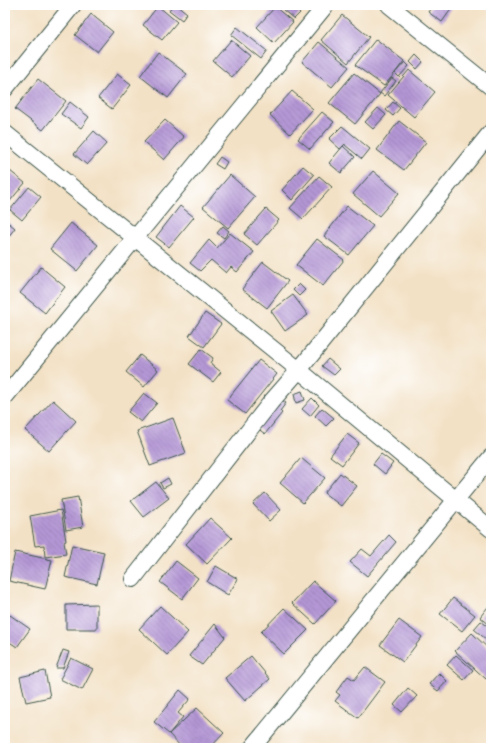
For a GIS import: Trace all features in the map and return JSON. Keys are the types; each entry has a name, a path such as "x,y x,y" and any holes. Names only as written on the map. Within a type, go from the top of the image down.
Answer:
{"street":[{"path":"5,89 73,5"},
{"path":"5,397 326,5"},
{"path":"389,5 491,87"},
{"path":"133,579 271,402 300,370 491,132"},
{"path":"5,133 135,239 300,370 491,529"},
{"path":"252,748 491,457"}],"building":[{"path":"173,5 177,5 187,13 182,20 169,10"},
{"path":"288,5 291,5 300,13 294,19 283,10"},
{"path":"433,5 454,5 442,22 428,12"},
{"path":"158,6 177,22 162,40 143,25"},
{"path":"275,7 293,22 274,43 257,27"},
{"path":"91,14 113,32 97,52 75,35"},
{"path":"342,15 369,37 348,63 321,40"},
{"path":"237,27 267,51 261,59 231,35"},
{"path":"376,39 404,61 384,86 355,65"},
{"path":"231,40 250,56 232,77 213,61"},
{"path":"319,42 349,67 332,87 302,62"},
{"path":"158,52 187,74 168,98 140,76"},
{"path":"416,55 423,62 417,69 410,62"},
{"path":"405,62 409,66 399,77 395,73"},
{"path":"409,70 435,92 414,117 388,95"},
{"path":"354,73 380,94 355,124 329,103"},
{"path":"117,74 131,85 112,109 98,98"},
{"path":"392,78 396,81 384,96 380,93"},
{"path":"38,79 66,101 43,130 15,109"},
{"path":"292,91 313,109 290,134 270,115"},
{"path":"70,102 89,117 81,128 61,114"},
{"path":"393,102 400,108 393,116 386,110"},
{"path":"378,108 386,115 373,129 365,122"},
{"path":"322,112 334,122 310,149 298,139"},
{"path":"165,120 184,137 164,160 144,142"},
{"path":"399,121 426,142 404,170 377,150"},
{"path":"342,126 370,149 362,159 345,144 340,149 329,139"},
{"path":"94,131 107,143 87,165 74,154"},
{"path":"343,146 355,157 341,173 329,163"},
{"path":"220,157 227,162 223,169 215,164"},
{"path":"303,166 314,175 292,200 282,190"},
{"path":"5,167 25,183 5,207"},
{"path":"373,171 399,193 379,216 353,194"},
{"path":"230,175 255,197 228,228 203,207"},
{"path":"319,176 332,187 303,219 290,208"},
{"path":"29,187 41,197 22,220 10,210"},
{"path":"180,206 194,217 169,247 156,237"},
{"path":"347,206 373,226 349,255 324,236"},
{"path":"266,209 279,220 257,245 244,234"},
{"path":"5,220 15,228 5,241"},
{"path":"71,223 98,245 77,271 50,249"},
{"path":"223,226 229,231 224,238 217,233"},
{"path":"230,233 254,252 237,272 231,267 226,273 211,260 200,271 190,263 209,240 217,248"},
{"path":"317,239 344,260 323,286 296,265"},
{"path":"263,262 288,281 267,308 242,289"},
{"path":"41,267 65,287 45,313 20,293"},
{"path":"299,284 305,290 299,296 293,290"},
{"path":"293,295 308,315 285,331 271,311"},
{"path":"205,313 221,324 204,347 189,336"},
{"path":"201,349 213,358 210,363 221,372 213,382 189,364"},
{"path":"140,355 158,370 144,387 126,372"},
{"path":"328,359 340,369 334,375 322,366"},
{"path":"259,360 277,374 245,414 227,400"},
{"path":"302,391 305,400 296,403 294,394"},
{"path":"144,393 157,403 141,422 128,412"},
{"path":"279,398 286,403 280,411 282,413 265,434 256,427"},
{"path":"312,398 319,405 310,416 302,409"},
{"path":"53,400 76,421 49,451 25,430"},
{"path":"322,408 334,418 326,426 315,416"},
{"path":"173,418 186,453 150,466 137,431"},
{"path":"347,434 359,443 342,465 330,456"},
{"path":"381,454 393,463 385,474 373,464"},
{"path":"301,458 325,478 303,503 280,483"},
{"path":"340,473 357,486 341,506 324,493"},
{"path":"168,478 171,484 163,488 160,483"},
{"path":"156,482 169,498 144,517 131,501"},
{"path":"265,493 281,510 269,521 253,504"},
{"path":"78,497 83,527 66,530 61,500"},
{"path":"61,510 66,541 64,542 66,554 45,557 44,545 35,546 30,516"},
{"path":"210,518 232,538 207,564 186,544"},
{"path":"389,535 396,542 367,576 350,562 362,549 371,556"},
{"path":"72,545 104,552 97,584 65,577"},
{"path":"15,552 52,560 45,589 9,581"},
{"path":"176,561 198,578 182,599 160,582"},
{"path":"216,566 238,579 228,595 207,582"},
{"path":"313,581 336,601 315,624 292,603"},
{"path":"453,598 475,615 462,631 440,614"},
{"path":"491,603 491,625 490,625 480,617"},
{"path":"97,604 97,629 66,629 66,605"},
{"path":"160,606 188,632 167,655 139,629"},
{"path":"284,608 308,630 284,654 261,632"},
{"path":"10,615 30,629 17,647 5,639 5,622"},
{"path":"399,620 422,637 403,662 380,645"},
{"path":"481,621 491,629 491,637 488,641 474,629"},
{"path":"215,624 225,637 202,665 189,656"},
{"path":"472,633 491,651 491,659 486,664 491,668 491,674 486,679 455,651"},
{"path":"63,650 69,652 63,668 56,668"},
{"path":"456,655 473,670 464,680 447,665"},
{"path":"251,656 270,679 245,701 225,678"},
{"path":"71,658 93,669 82,690 60,679"},
{"path":"365,667 385,682 358,718 335,701 340,695 336,692 348,676 354,680"},
{"path":"45,671 50,697 26,702 20,677"},
{"path":"439,673 447,681 438,691 429,684"},
{"path":"408,688 417,696 402,712 394,705"},
{"path":"180,690 190,699 178,713 183,717 169,734 154,722"},
{"path":"197,708 224,733 210,748 182,748 169,734"}]}
